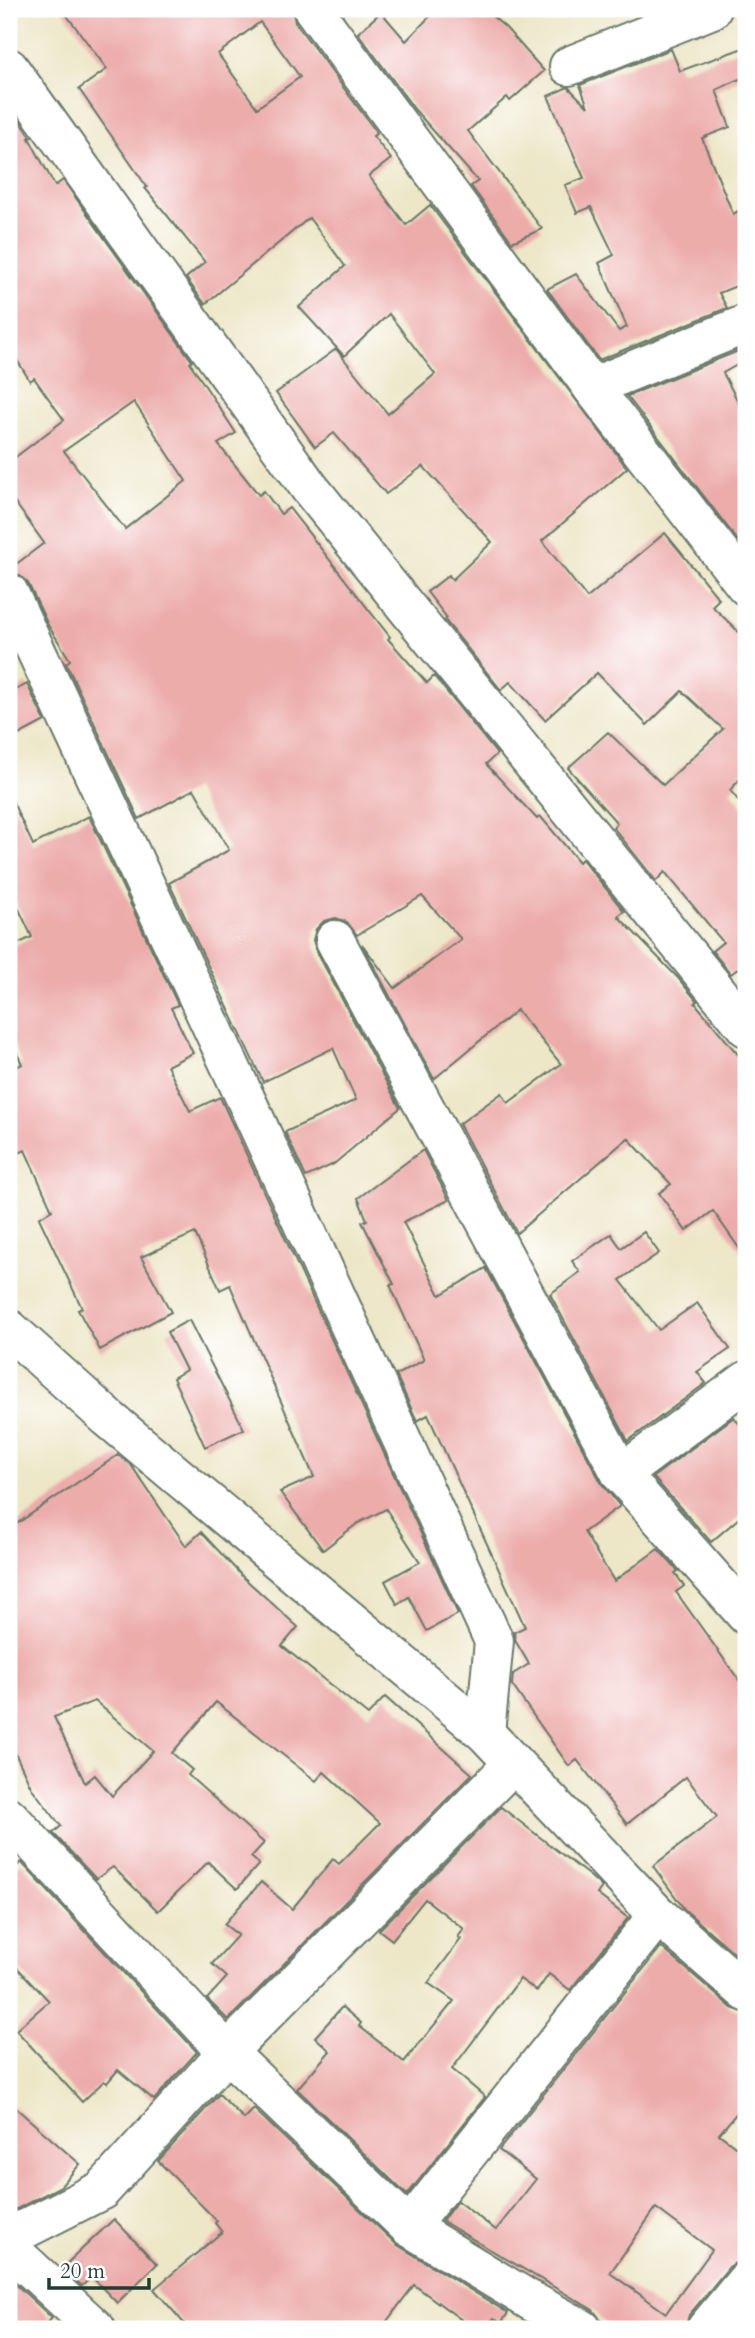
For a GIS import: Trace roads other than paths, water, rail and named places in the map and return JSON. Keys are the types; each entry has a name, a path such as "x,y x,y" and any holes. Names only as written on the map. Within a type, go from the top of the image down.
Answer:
{"street":[{"path":"313,9 592,387 746,586"},
{"path":"569,66 712,9"},
{"path":"9,68 309,487 746,1027"},
{"path":"592,387 746,324"},
{"path":"9,593 254,1117 494,1641 485,1733"},
{"path":"335,940 621,1474 746,1615"},
{"path":"9,1329 108,1418 485,1733 658,1914 746,1992"},
{"path":"621,1474 746,1381"},
{"path":"9,2237 102,2190 227,2052 513,1764"},
{"path":"9,1817 227,2052 409,2227 582,2329"},
{"path":"409,2227 658,1914"},
{"path":"9,2248 96,2329"},
{"path":"706,2329 746,2281"}]}
